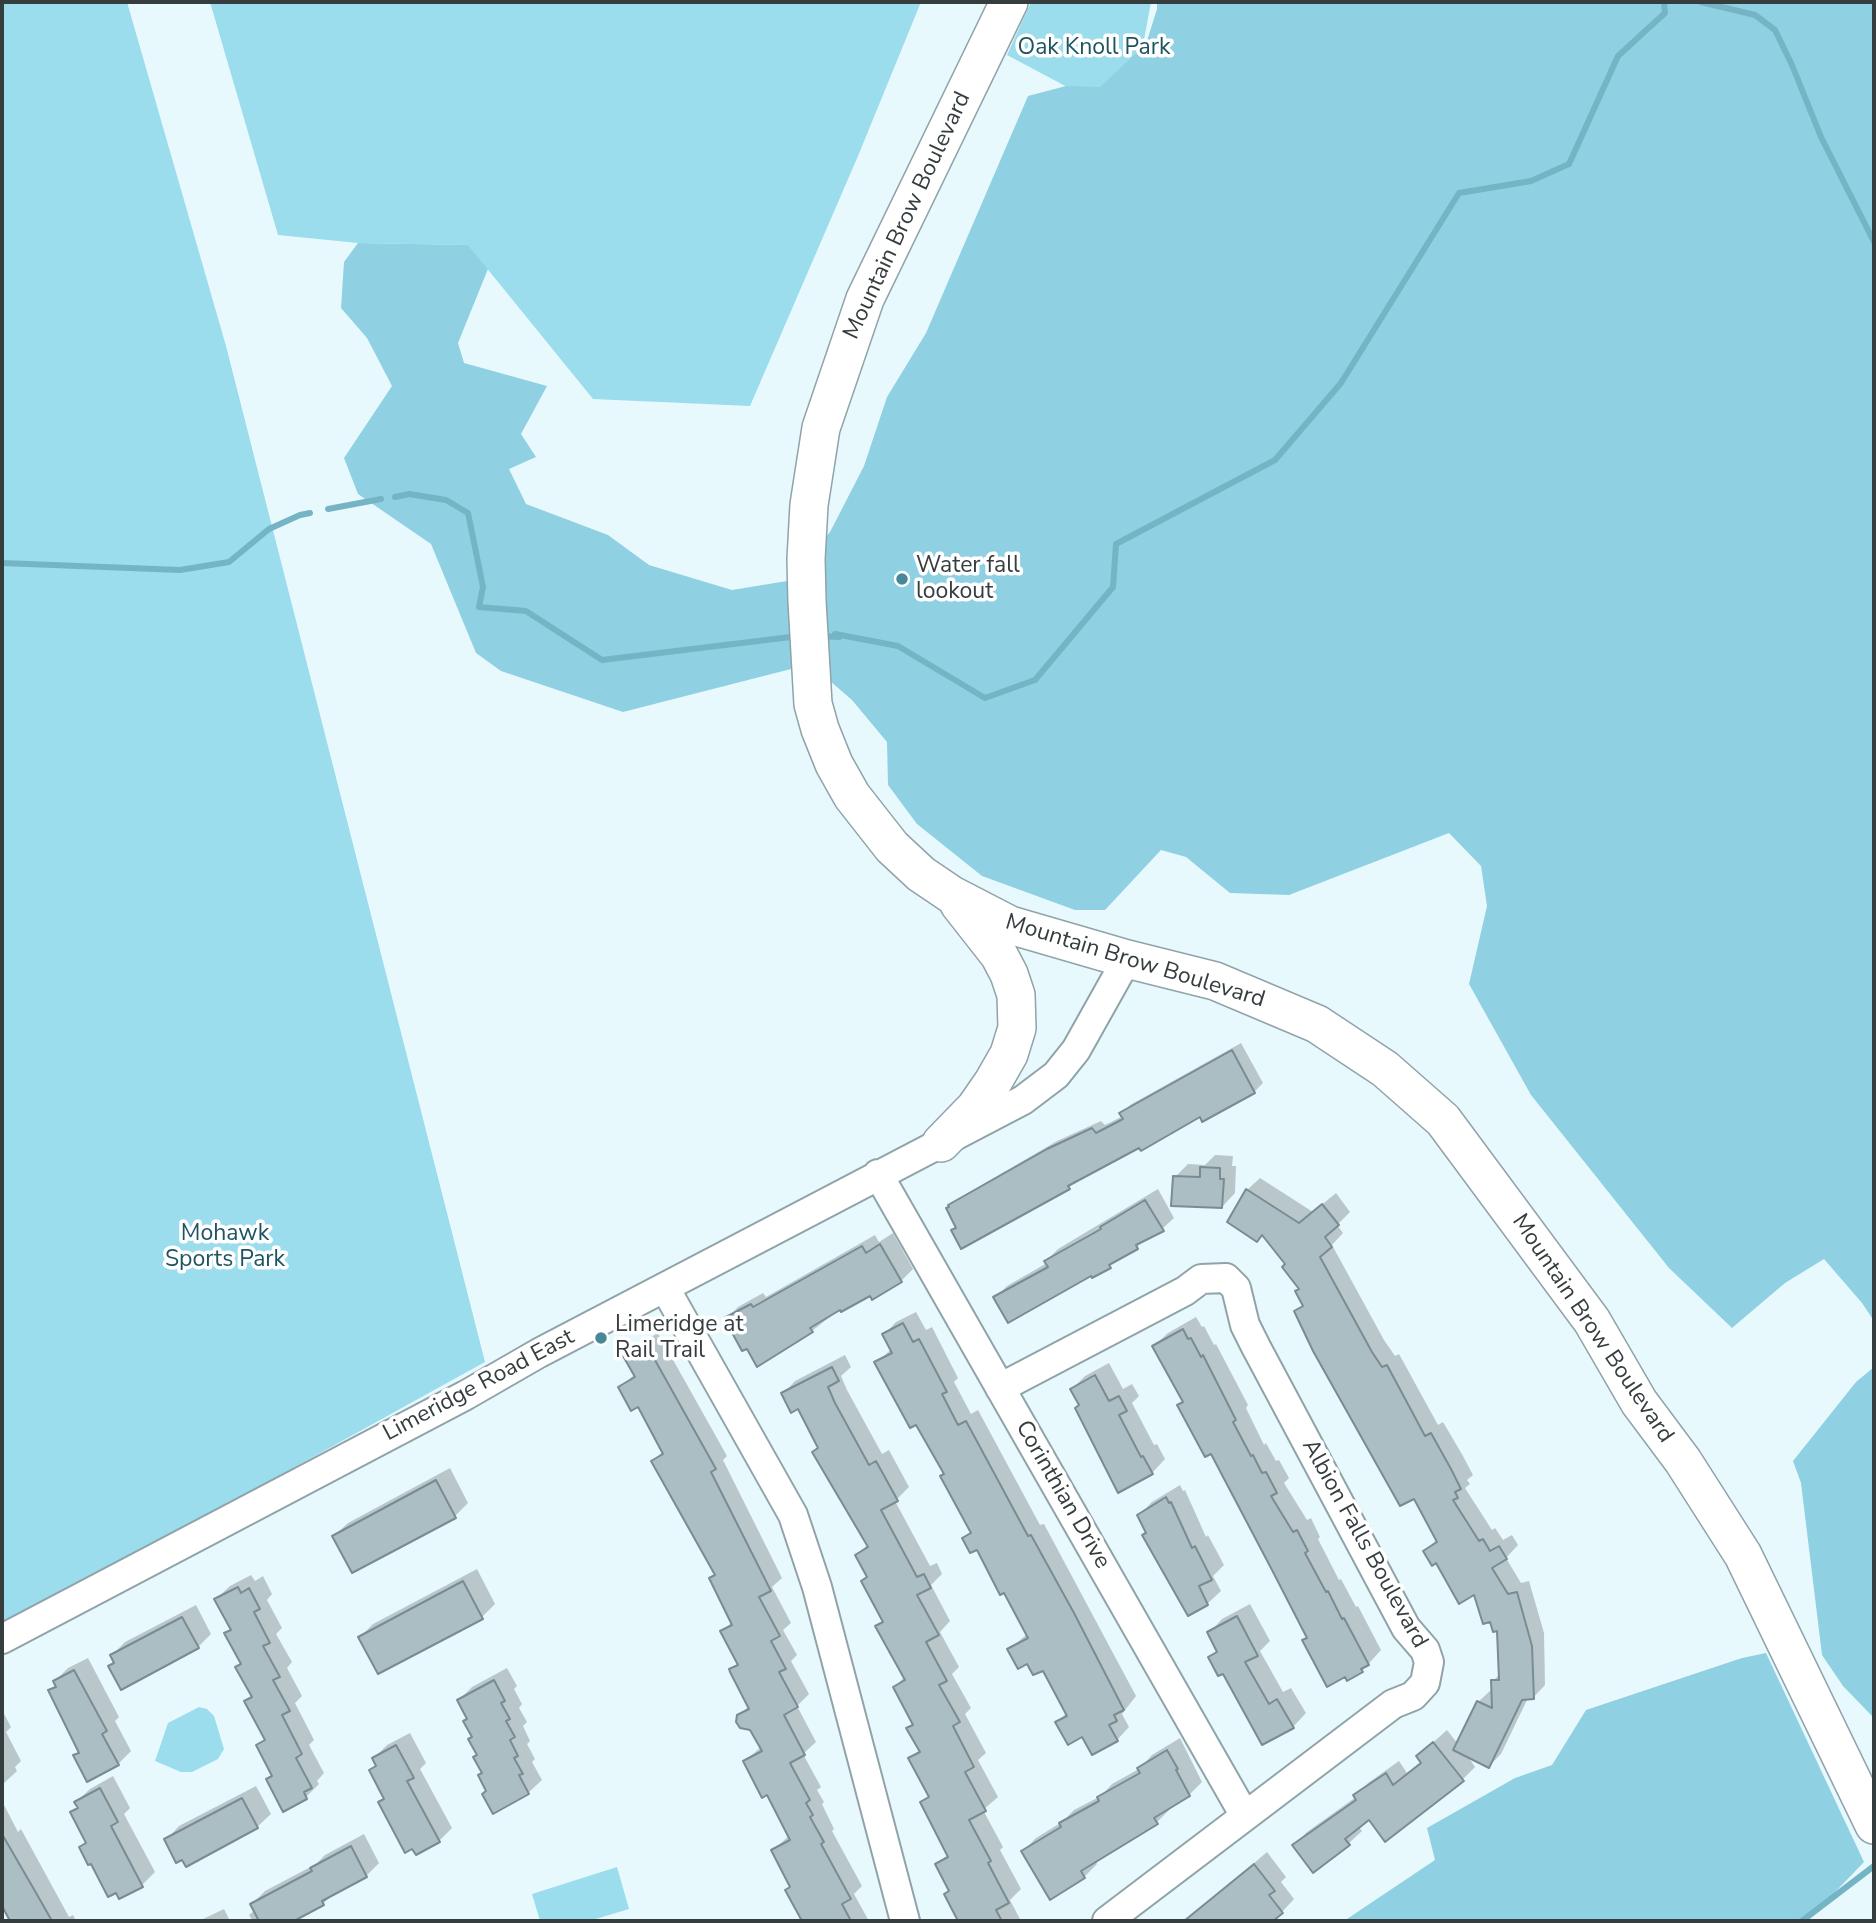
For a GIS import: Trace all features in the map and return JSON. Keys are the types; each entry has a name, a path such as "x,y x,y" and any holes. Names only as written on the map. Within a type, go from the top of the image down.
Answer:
{"main road":[{"name":"Mountain Brow Boulevard","path":"1009,2 865,299 821,428 809,505 806,559 811,686 820,729 843,783 892,847 921,874 952,895 1010,925 1215,981 1317,1024 1385,1069 1443,1121 1592,1321 1639,1402 1682,1461 1743,1555 1871,1820"},
{"path":"941,1143 975,1108 993,1082 1015,1039 1018,1017 1016,995 1005,965 952,895"}],"street":[{"name":"Limeridge Road East","path":"2,1639 878,1174 1023,1100 1056,1075 1076,1050 1127,959"},
{"name":"Corinthian Drive","path":"878,1174 1245,1816"},
{"name":"Albion Falls Boulevard","path":"1000,1388 1185,1291 1201,1279 1226,1278 1236,1288 1245,1325 1256,1347 1406,1628 1424,1650 1429,1662 1425,1683 1413,1696 1393,1704 1107,1921"},
{"path":"665,1288 793,1515 817,1587 905,1921"}],"green space":[{"name":"Mohawk Sports Park","path":"2,2 127,2 226,346 485,1362 237,1499 2,1623"},
{"path":"210,2 921,2 750,406 593,399 468,245 358,243 278,235"},
{"name":"Oak Knoll Park","path":"1031,2 1151,2 1129,120 1007,55"},
{"path":"199,1707 207,1709 214,1716 224,1749 218,1759 192,1772 181,1772 155,1761 168,1723"},
{"path":"617,1867 629,1909 589,1921 540,1921 532,1894"}],"shaded area":[{"path":"1157,2 1874,2 1874,1321 1824,1259 1785,1283 1732,1328 1669,1268 1531,1095 1469,984 1487,906 1481,866 1449,833 1289,895 1230,893 1186,857 1161,850 1105,910 1075,910 982,876 917,824 888,785 887,742 852,700 830,681 791,669 623,712 501,671 476,653 431,544 358,494 344,458 392,386 367,338 341,308 344,262 358,243 468,245 488,269 458,343 464,363 547,386 521,434 536,457 509,469 526,504 608,535 649,565 732,590 787,581 830,532 864,466 887,397 926,333 1028,96 1066,86 1100,87 1146,44"},
{"path":"1874,1367 1874,1718 1843,1686 1822,1655 1801,1483 1793,1461 1856,1382"},
{"path":"1766,1653 1864,1862 1815,1913 1802,1921 1344,1921 1435,1860 1427,1828 1515,1778 1552,1765 1586,1710 1742,1658"}],"building":[{"path":"1232,1050 1255,1093 1202,1122 1200,1117 1141,1151 1139,1148 961,1249 951,1230 956,1228 946,1208 948,1205 1047,1149 1092,1128 1096,1133 1123,1119 1119,1113"},
{"path":"1200,1167 1220,1168 1220,1179 1224,1179 1222,1208 1171,1206 1173,1176 1200,1177"},
{"path":"1246,1189 1299,1223 1322,1204 1339,1225 1325,1237 1332,1247 1320,1257 1372,1352 1382,1367 1387,1365 1425,1436 1431,1433 1451,1469 1461,1489 1455,1492 1458,1498 1453,1500 1479,1541 1483,1539 1490,1551 1499,1546 1507,1559 1492,1568 1508,1594 1517,1592 1532,1646 1534,1699 1522,1700 1489,1768 1453,1750 1477,1701 1492,1708 1491,1680 1499,1680 1497,1631 1493,1632 1490,1622 1483,1624 1474,1595 1459,1604 1436,1563 1432,1566 1423,1551 1437,1542 1414,1499 1400,1506 1313,1351 1294,1311 1303,1306 1295,1291 1299,1289 1282,1267 1285,1264 1262,1235 1257,1242 1227,1222"},
{"path":"1145,1200 1164,1231 1136,1245 1138,1249 1109,1265 1111,1268 1092,1278 1091,1276 1008,1323 993,1297 1048,1267 1044,1261"},
{"path":"880,1244 902,1282 872,1300 870,1296 841,1312 840,1310 810,1328 813,1332 757,1367 747,1349 742,1351 724,1318 751,1304 753,1307 862,1246 866,1253"},
{"path":"903,1323 913,1342 919,1339 947,1392 942,1394 958,1425 966,1421 1028,1536 1031,1535 1074,1613 1124,1710 1114,1715 1117,1721 1109,1725 1118,1741 1092,1755 1082,1737 1068,1745 1055,1722 1067,1716 1043,1671 1033,1675 1027,1664 1018,1669 1007,1649 1028,1638 1004,1593 1000,1595 977,1550 970,1553 962,1538 971,1533 940,1476 944,1474 916,1425 910,1428 874,1362 892,1353 882,1334"},
{"path":"1183,1329 1201,1357 1203,1355 1251,1456 1253,1455 1262,1473 1266,1472 1277,1493 1271,1496 1293,1532 1297,1530 1308,1551 1305,1553 1369,1665 1361,1669 1363,1672 1347,1681 1345,1677 1327,1687 1302,1640 1307,1638 1211,1454 1205,1457 1177,1405 1183,1402 1152,1346"},
{"path":"646,1344 716,1469 711,1472 771,1591 759,1597 780,1636 771,1641 786,1669 779,1672 798,1707 784,1715 805,1755 790,1763 810,1800 806,1803 813,1815 810,1817 824,1842 821,1844 851,1899 842,1904 851,1921 802,1921 785,1890 790,1887 771,1850 790,1840 767,1795 762,1798 743,1761 762,1751 750,1730 740,1728 736,1722 737,1715 749,1709 729,1669 738,1665 720,1631 732,1625 709,1578 715,1575 651,1461 663,1454 638,1407 631,1411 618,1387 635,1377 623,1356"},
{"path":"832,1367 839,1381 828,1387 835,1403 869,1465 876,1461 898,1501 881,1510 917,1577 924,1574 931,1588 917,1595 939,1635 926,1642 947,1681 939,1685 960,1722 953,1726 974,1767 965,1772 986,1811 969,1820 1009,1903 996,1910 1002,1921 958,1921 944,1894 949,1891 935,1864 948,1857 920,1802 929,1797 908,1758 920,1752 906,1728 913,1725 893,1687 905,1680 875,1626 883,1622 861,1581 867,1577 855,1555 868,1547 812,1452 818,1448 798,1409 791,1413 781,1393"},
{"path":"1095,1375 1109,1401 1119,1396 1127,1411 1119,1415 1153,1474 1118,1493 1075,1408 1079,1405 1070,1389"},
{"path":"436,1480 456,1518 352,1573 332,1536"},
{"path":"1166,1497 1212,1580 1199,1586 1208,1605 1188,1616 1142,1535 1146,1533 1137,1515"},
{"path":"463,1581 483,1619 378,1674 358,1637"},
{"path":"238,1587 241,1593 249,1588 260,1609 254,1612 270,1643 263,1646 280,1677 273,1680 290,1711 282,1715 302,1754 296,1758 312,1788 304,1792 307,1799 283,1812 266,1779 272,1776 256,1745 265,1740 244,1701 252,1697 235,1667 241,1664 224,1633 231,1630 214,1599"},
{"path":"1237,1616 1258,1656 1245,1662 1269,1704 1277,1699 1294,1728 1262,1745 1223,1674 1218,1676 1208,1657 1217,1652 1207,1632"},
{"path":"182,1617 199,1648 121,1690 108,1666 114,1663 110,1655"},
{"path":"74,1670 107,1731 102,1734 119,1765 87,1782 73,1755 79,1753 48,1690 56,1687 53,1681"},
{"path":"494,1680 505,1701 501,1703 510,1719 506,1721 515,1737 510,1740 518,1756 514,1758 523,1774 519,1775 529,1794 493,1814 482,1794 486,1791 478,1775 482,1773 473,1757 477,1755 468,1739 472,1737 463,1721 467,1719 457,1700"},
{"path":"1433,1742 1464,1781 1385,1842 1369,1820 1345,1839 1350,1845 1313,1873 1292,1845 1356,1800 1353,1795 1386,1773 1393,1785 1421,1763 1416,1756"},
{"path":"396,1745 414,1778 407,1781 440,1842 416,1855 412,1849 405,1853 378,1802 384,1799 369,1770 376,1766 372,1758"},
{"path":"1167,1750 1190,1796 1154,1818 1158,1824 1081,1871 1085,1878 1050,1900 1021,1851 1061,1827 1059,1823 1099,1801 1097,1797 1140,1773 1137,1768"},
{"path":"100,1788 118,1822 111,1826 143,1887 119,1899 116,1893 108,1897 91,1864 88,1865 79,1847 86,1843 70,1812 78,1808 74,1802"},
{"path":"242,1798 258,1828 186,1867 182,1860 176,1863 164,1839"},
{"path":"2,1834 52,1921 10,1921 2,1906"},
{"path":"351,1846 367,1877 322,1901 324,1905 294,1921 259,1921 250,1904 312,1871 310,1868"},
{"path":"1254,1864 1275,1891 1269,1895 1283,1913 1273,1921 1184,1921"}],"waterway":[{"path":"820,636 839,637 835,634 898,646 985,698 1035,680 1113,587 1116,544 1275,460 1341,383 1459,193 1531,181 1569,164 1618,56 1665,13 1664,2"},
{"path":"1701,2 1755,15 1775,30 1821,137 1874,242"},
{"path":"395,497 409,494 446,500 468,513 483,587 479,607 526,611 602,660 799,636"},
{"path":"328,509 381,499"},
{"path":"2,563 180,570 229,562 269,529 310,513"},
{"path":"1802,1921 1874,1866"}],"place":[{"name":"Water fall lookout","path":"902,579"},
{"name":"Limeridge at Rail Trail","path":"601,1338"}]}
